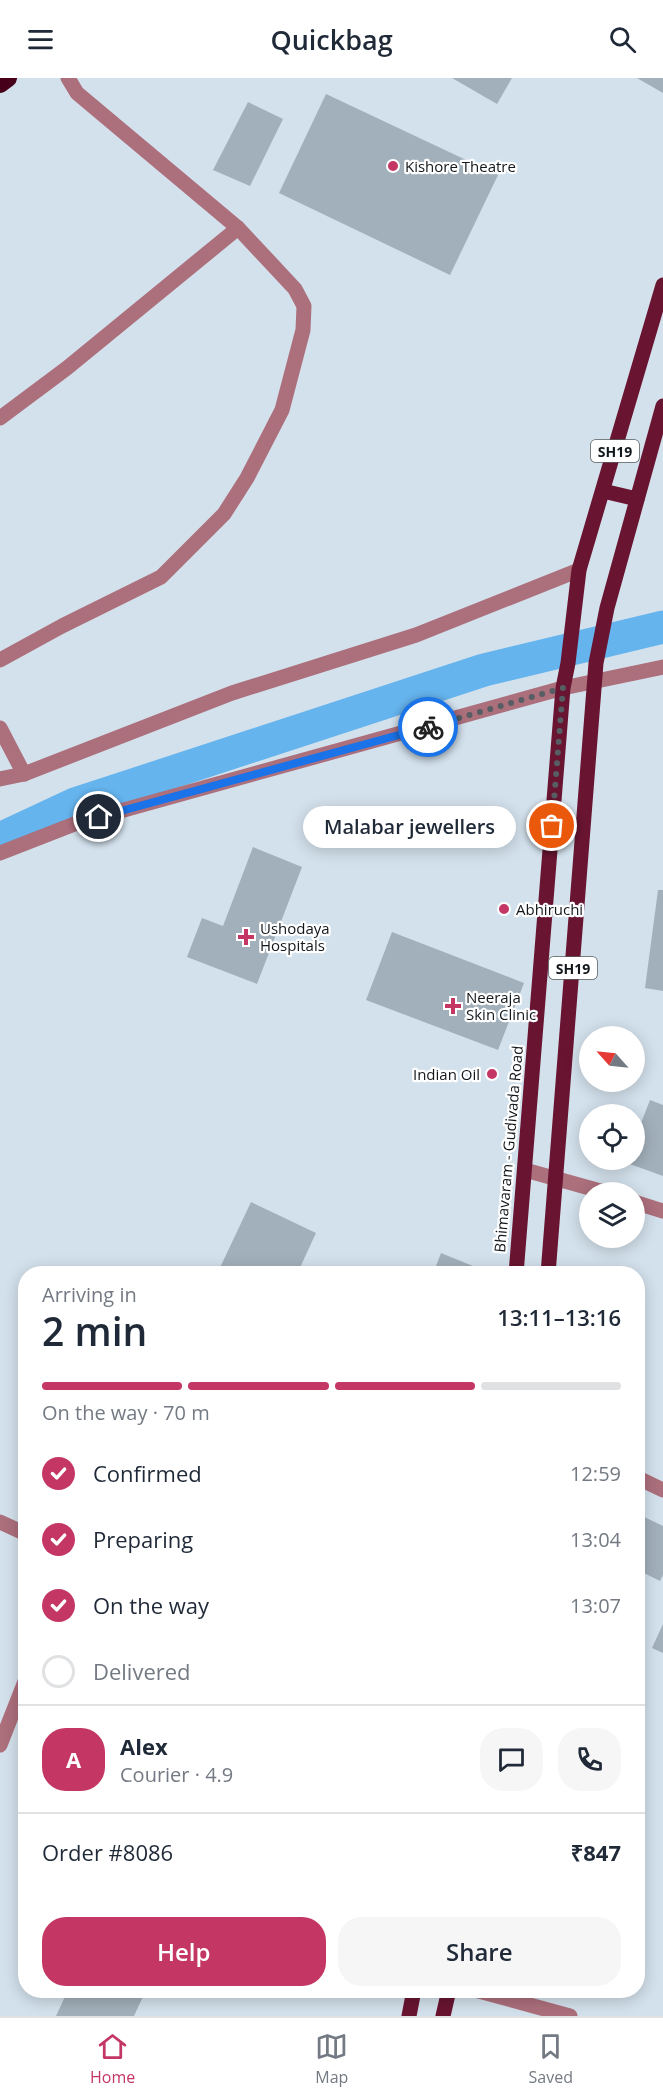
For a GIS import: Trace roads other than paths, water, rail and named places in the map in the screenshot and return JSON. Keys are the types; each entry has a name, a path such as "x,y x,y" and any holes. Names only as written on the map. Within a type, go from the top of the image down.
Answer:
{"highway":[{"path":"0,84 8,78"}],"main road":[{"name":"Bhimavaram - Gudivada Road","path":"517,1266 563,688 579,570 663,285"},
{"name":"SH19","path":"549,1266 596,663 607,608 663,406"},
{"path":"603,491 637,499"},
{"path":"409,2016 412,1998"},
{"path":"443,2016 447,1998"}],"street":[{"path":"0,660 62,626 161,577 224,514 247,478 282,410 303,330 304,306 295,289 238,228 77,93 68,78"},
{"path":"0,418 67,368 238,228"},
{"path":"0,779 24,774 232,693 416,635 579,570"},
{"path":"0,853 77,823 563,688 663,667"},
{"path":"0,728 24,774"},
{"path":"525,1170 579,1185"},
{"path":"645,1205 663,1211"},
{"path":"645,1482 663,1491"},
{"path":"0,1522 18,1530"},
{"path":"0,1745 18,1699"},
{"path":"504,1998 570,2016"}],"waterway":[{"path":"0,839 75,804 484,670 663,627"}],"place":[{"name":"Kishore Theatre","path":"393,166"},
{"name":"Malabar jewellers","path":"552,826"},
{"name":"Abhiruchi","path":"504,909"},
{"name":"Ushodaya Hospitals","path":"246,937"},
{"name":"Neeraja Skin Clinic","path":"453,1006"},
{"name":"Indian Oil","path":"492,1074"}]}
